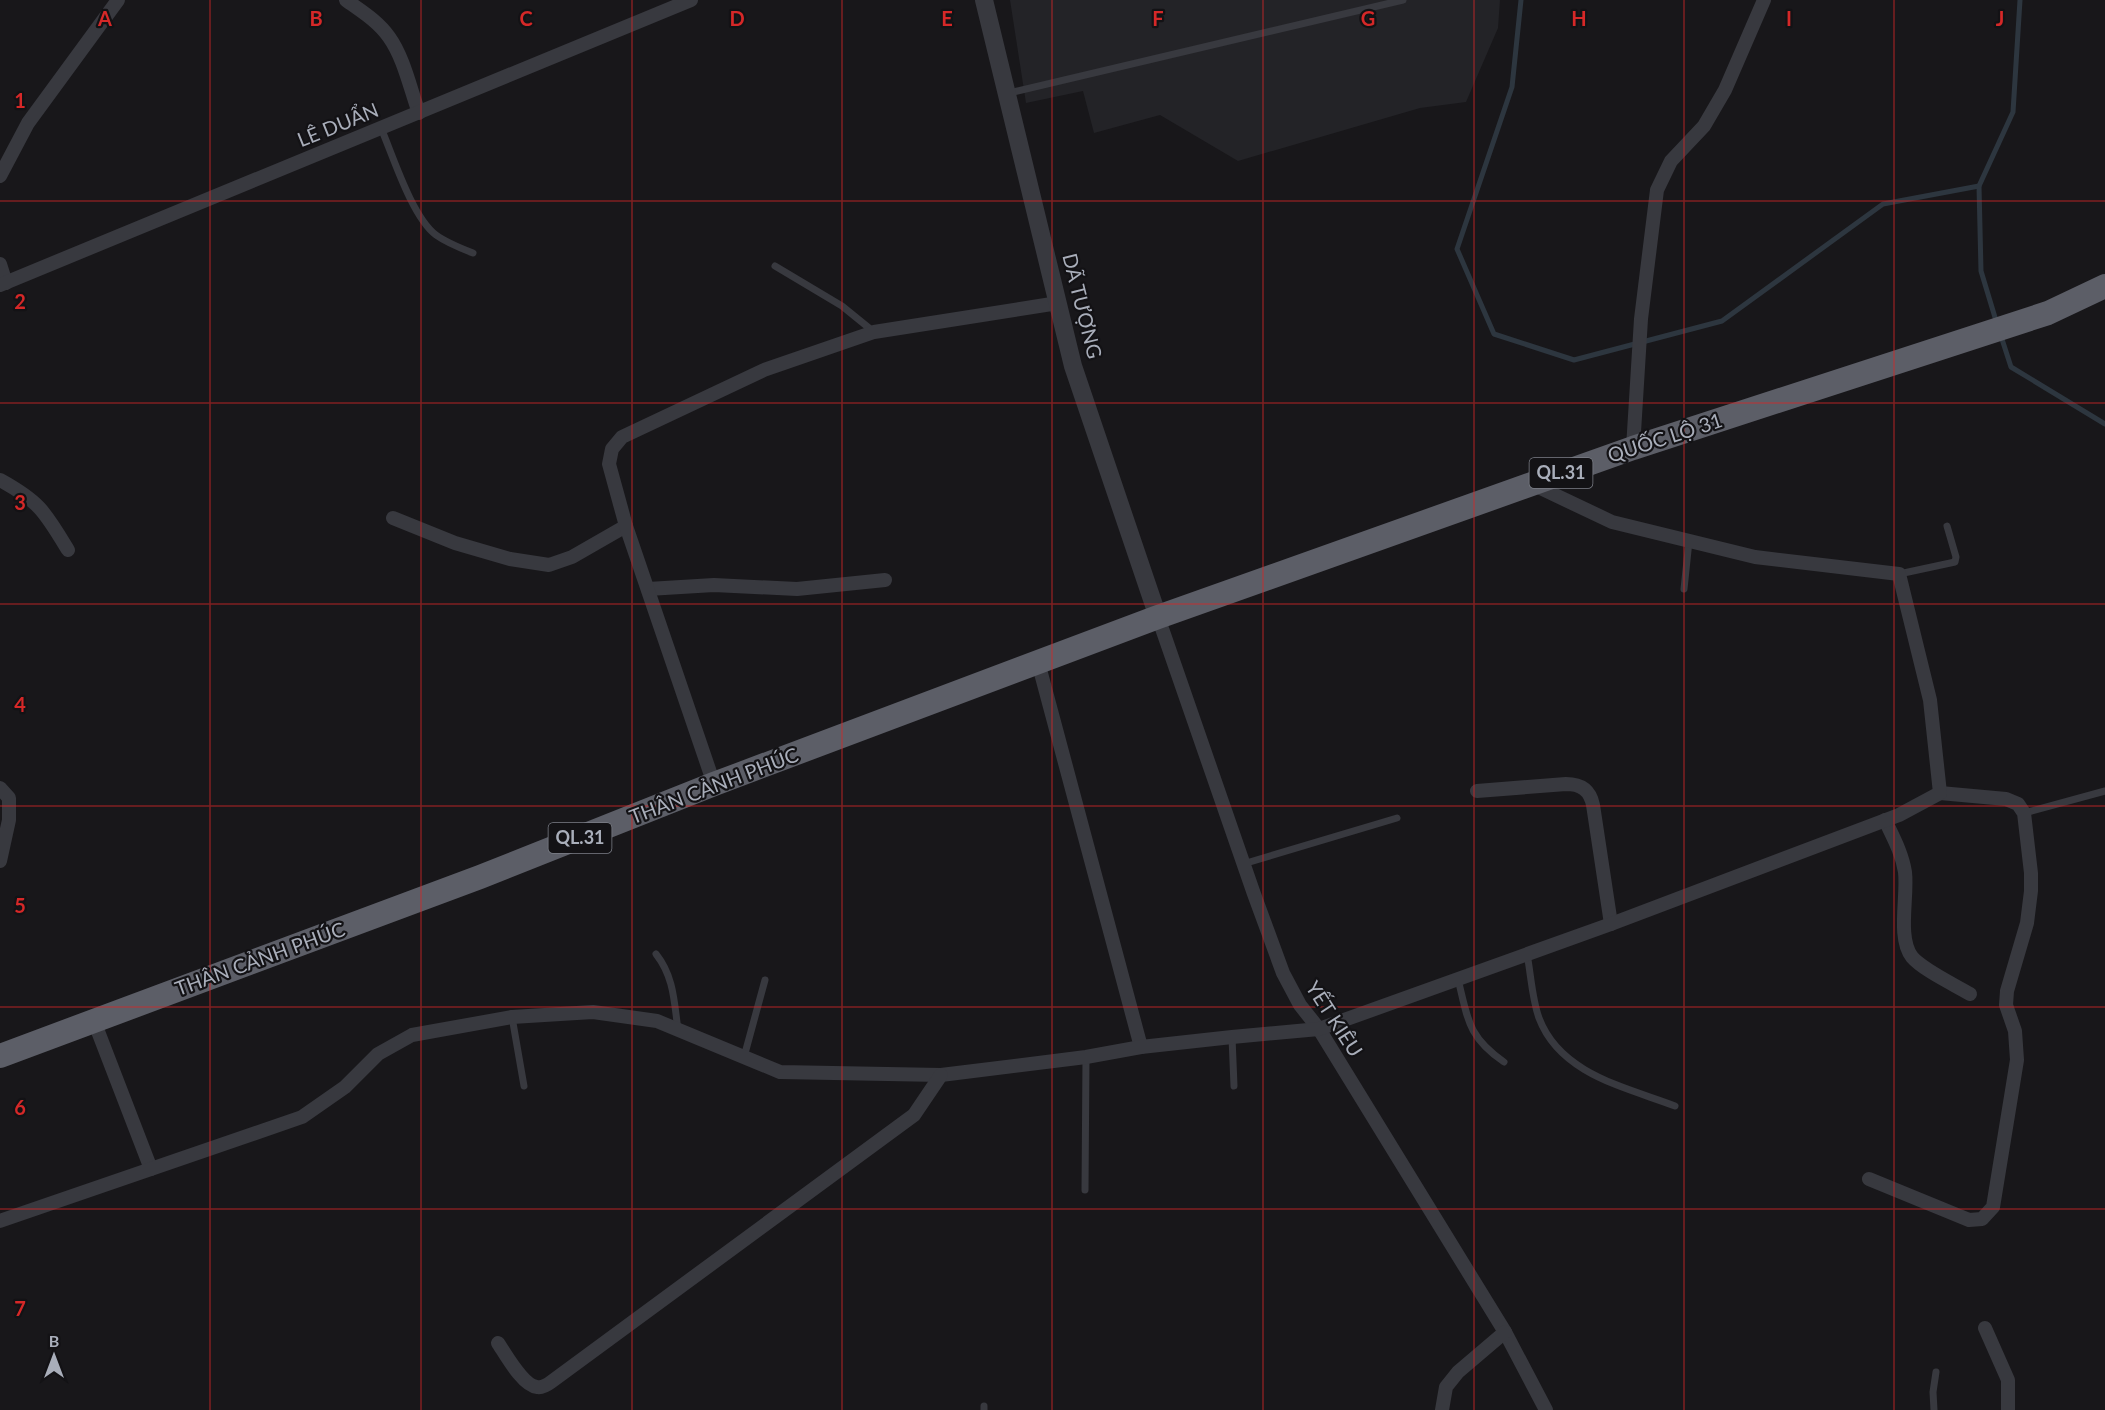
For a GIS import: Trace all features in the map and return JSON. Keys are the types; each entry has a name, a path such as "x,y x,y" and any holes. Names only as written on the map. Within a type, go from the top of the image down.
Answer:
{"highway":[{"name":"QUỐC LỘ 31","path":"1158,617 1633,448 2048,313 2105,286"},
{"name":"THÂN CẢNH PHÚC","path":"0,1056 480,878 714,784 1158,617"}],"street":[{"path":"0,176 28,123 118,0"},
{"path":"346,0 374,21 389,38 396,50 419,113"},
{"name":"LÊ DUẨN","path":"3,284 691,0"},
{"name":"DÃ TƯỢNG","path":"984,0 1073,366 1158,617"},
{"path":"1633,448 1641,319 1657,190 1671,161 1704,126 1725,90 1764,0"},
{"path":"0,264 3,284"},
{"path":"714,784 626,526 609,464 612,450 622,437 764,370 874,332 1058,303"},
{"path":"0,480 22,492 42,508 68,550"},
{"path":"1531,483 1612,522 1755,557 1899,574 1930,700 1940,793"},
{"path":"393,519 455,543 510,559 549,565 572,557 626,526"},
{"path":"648,589 714,585 797,590 885,580"},
{"name":"YẾT KIÊU","path":"1158,617 1283,973 1300,1005 1319,1029 1505,1332 1546,1410"},
{"path":"1038,662 1141,1047"},
{"path":"1477,791 1575,784 1588,792 1593,805 1611,924"},
{"path":"0,789 9,798 9,820 0,861"},
{"path":"0,1221 302,1117 345,1087 378,1054 412,1035 512,1017 592,1012 657,1021 780,1072 941,1075 1086,1058 1141,1047 1319,1029 1611,924 1885,820 1940,793 2006,799 2018,804 2024,813 2031,891 2027,923 2007,990 2006,1005 2015,1031 2017,1060 1993,1208 1982,1219 1969,1220 1869,1179"},
{"path":"1885,820 1900,850 1905,873 1905,936 1908,950 1917,962 1970,994"},
{"path":"94,1021 151,1169"},
{"path":"498,1343 525,1382 535,1388 543,1387 914,1115 941,1075"},
{"path":"1985,1328 2008,1380 2008,1410"},
{"path":"1442,1410 1446,1387 1458,1372 1505,1332"}],"lane":[{"path":"1006,93 1403,0"},
{"path":"381,128 423,222 434,234 448,243 473,253"},
{"path":"775,266 842,306 874,332"},
{"path":"1899,574 1955,562 1956,557 1947,526"},
{"path":"1684,590 1689,541"},
{"path":"2024,813 2105,791"},
{"path":"1243,864 1397,818"},
{"path":"656,954 666,967 670,978 678,1030"},
{"path":"1527,954 1538,1017 1547,1036 1558,1050 1572,1063 1589,1073 1675,1106"},
{"path":"1458,979 1473,1031 1488,1051 1504,1062"},
{"path":"744,1057 765,980"},
{"path":"512,1017 524,1086"},
{"path":"1232,1037 1234,1086"},
{"path":"1085,1190 1086,1058"},
{"path":"1934,1410 1933,1392 1936,1372"}],"shaded area":[{"path":"1010,0 1500,0 1498,28 1466,102 1420,108 1238,161 1160,115 1094,133 1083,91 1026,103"}],"waterway":[{"path":"1521,0 1512,87 1457,249 1494,334 1574,360 1722,321 1883,204 1979,186"},
{"path":"1997,324 1981,271 1979,186 2013,112 2020,0"},
{"path":"2001,336 2011,367 2105,424"}]}
